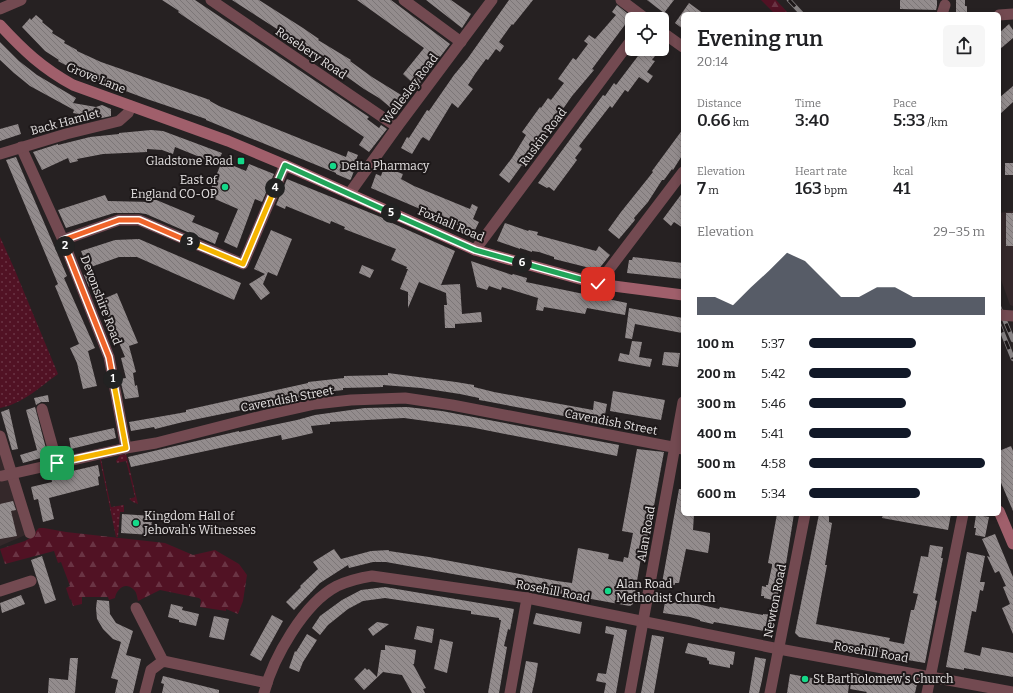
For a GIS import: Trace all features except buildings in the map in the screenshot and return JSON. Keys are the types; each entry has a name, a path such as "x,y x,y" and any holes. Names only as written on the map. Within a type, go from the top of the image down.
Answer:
{"main road":[{"name":"Grove Lane","path":"0,25 21,48 58,77 86,91 131,106"},
{"name":"Foxhall Road","path":"131,106 222,139 285,165 475,250 598,284 681,295"},
{"path":"1001,516 1013,544"}],"street":[{"path":"0,9 21,0"},
{"name":"Rosebery Road","path":"211,0 397,127"},
{"path":"404,0 461,42"},
{"name":"Wellesley Road","path":"349,194 492,0"},
{"path":"621,0 637,12"},
{"path":"1001,15 1013,14"},
{"path":"669,37 681,46"},
{"name":"Ruskin Road","path":"475,250 625,48"},
{"name":"Back Hamlet","path":"0,154 66,134 119,121 128,113 131,106"},
{"name":"Devonshire Road","path":"21,147 63,240 109,357 126,448"},
{"path":"63,240 119,220 139,220 243,264 285,165"},
{"path":"598,284 681,175"},
{"path":"1001,315 1013,316"},
{"name":"Cavendish Street","path":"7,475 156,442 315,404 351,400 405,398 452,405 679,448"},
{"path":"42,409 57,463"},
{"name":"Alan Road","path":"630,693 643,621 679,448 681,425"},
{"path":"0,436 7,475 30,533"},
{"name":"Newton Road","path":"770,693 805,516"},
{"path":"927,693 963,516"},
{"name":"Rosehill Road","path":"265,688 275,662 304,615 317,601 336,587 355,578 372,576 527,598 778,649 1013,692"},
{"path":"0,591 31,581"},
{"path":"510,693 527,598"},
{"path":"136,608 163,660 265,688"},
{"path":"145,693 151,670 163,660"}],"shaded area":[{"path":"1013,211 1013,306 1010,305 1001,280 1001,213"},
{"path":"0,436 30,533 0,546"}],"green space":[{"path":"761,0 776,0 787,12 773,12"},
{"path":"0,237 58,374 23,399 0,408"},
{"path":"126,454 138,504 129,499 135,497 126,461 117,463 116,461 120,455"},
{"path":"101,459 111,507 124,505 124,512 120,512 118,537 116,537"},
{"path":"39,528 165,543 193,555 215,550 239,564 247,575 243,601 238,614 226,609 226,611 200,607 201,600 199,598 160,590 138,601 137,595 133,589 127,586 124,586 117,592 115,598 109,600 108,597 82,597 82,604 73,606 66,588 70,586 61,562 58,563 54,551 5,564 0,549 25,541 35,535"}],"railway":[{"path":"789,0 800,12"},
{"path":"1001,312 1013,340"},
{"path":"1001,329 1013,359"}],"place":[{"name":"Gladstone Road","path":"241,161"},
{"name":"Delta Pharmacy","path":"333,166"},
{"name":"East of England CO-OP","path":"225,187"},
{"name":"Kingdom Hall of Jehovah's Witnesses","path":"136,523"},
{"name":"Alan Road Methodist Church","path":"608,591"},
{"name":"St Bartholomew's Church","path":"805,679"}],"route":[{"path":"57,463 126,448 109,357 63,240 99,226 119,220 139,220 243,264 285,165 475,250 598,284"}]}
